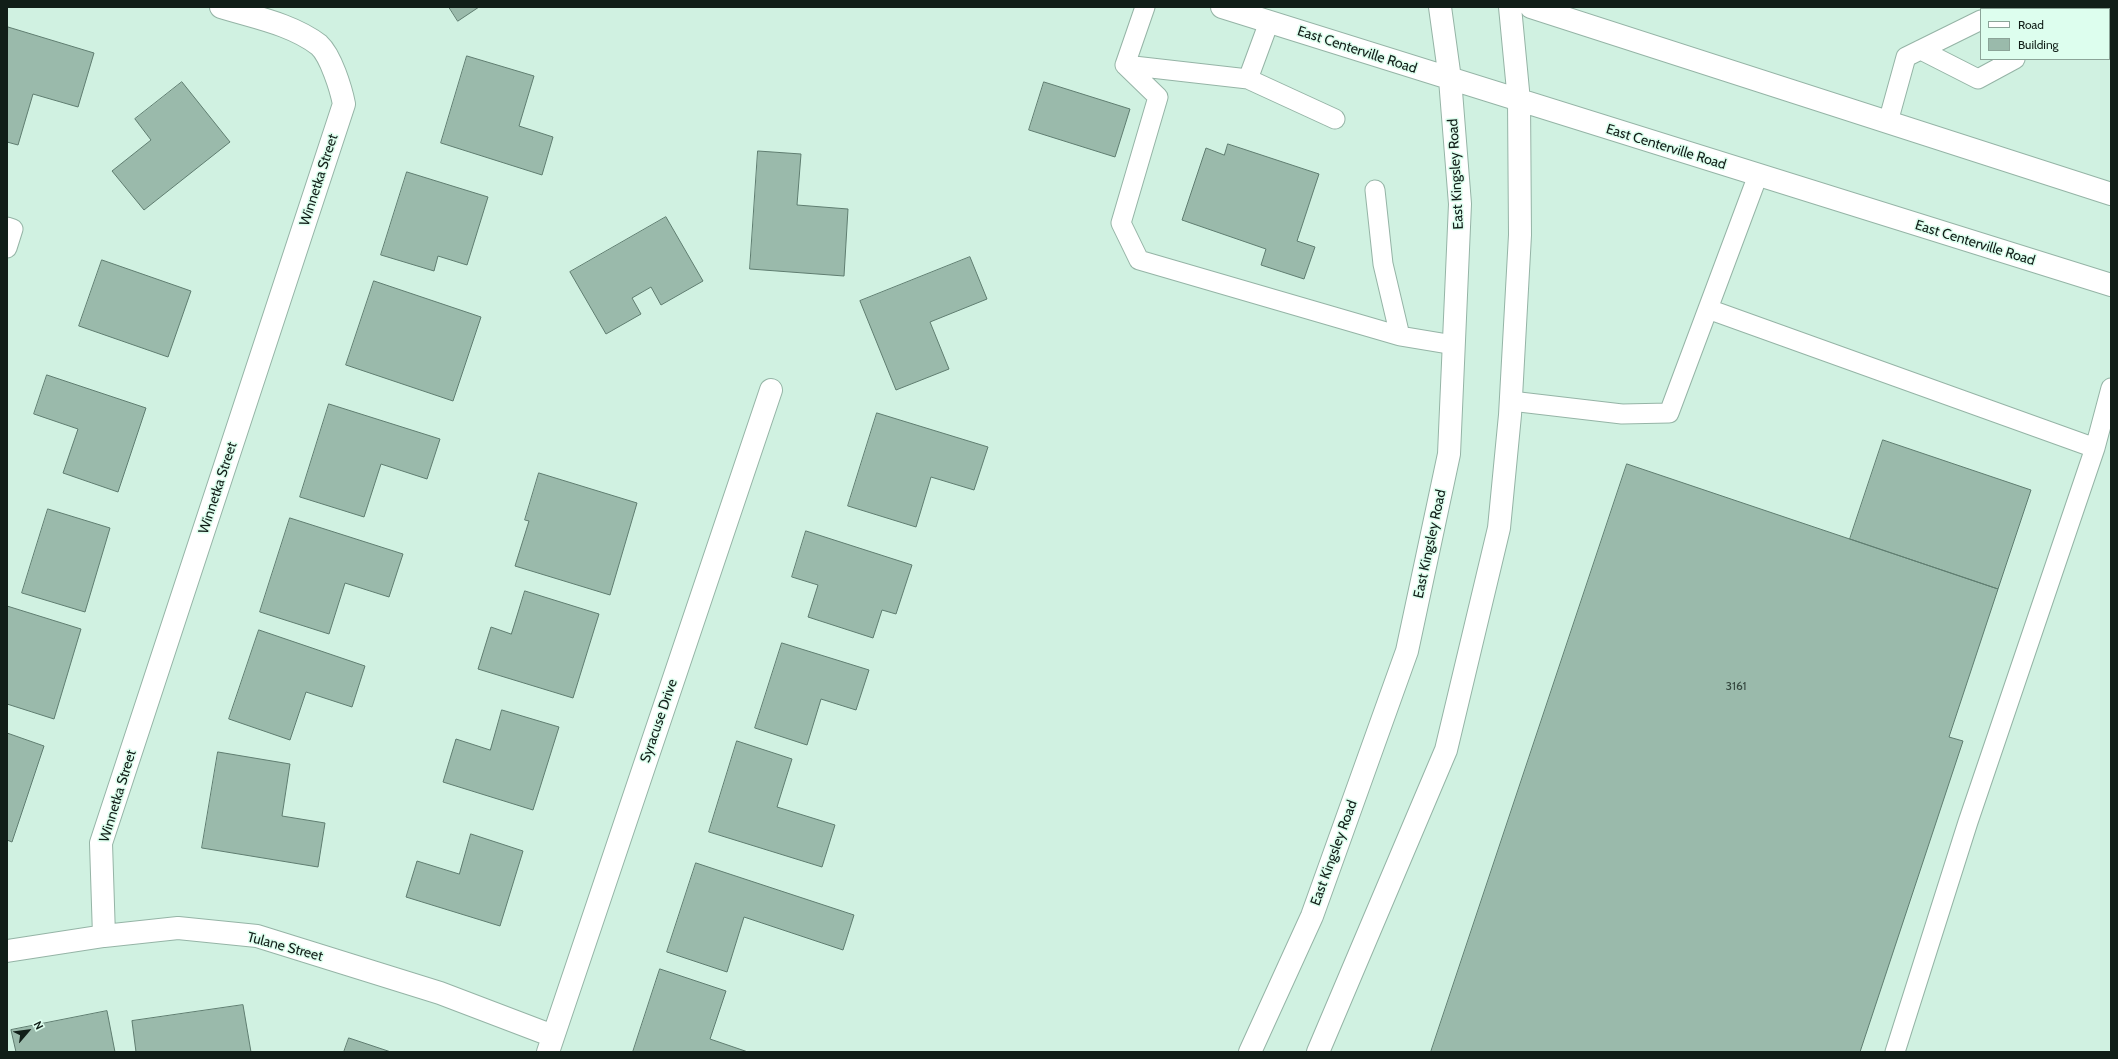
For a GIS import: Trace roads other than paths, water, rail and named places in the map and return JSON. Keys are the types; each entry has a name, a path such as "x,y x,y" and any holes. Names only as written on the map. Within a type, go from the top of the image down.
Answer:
{"main road":[{"name":"Winnetka Street","path":"104,936 101,843 344,104 338,78 320,46 288,28 221,7"},
{"name":"East Centerville Road","path":"1222,7 1450,80 2111,285"},
{"name":"East Kingsley Road","path":"1250,1052 1312,916 1407,651 1449,454 1460,204 1450,80 1440,7"},
{"path":"1318,1052 1446,750 1499,528 1511,401 1520,235 1519,101 1510,7"},
{"path":"1531,7 2111,194"},
{"name":"Syracuse Drive","path":"550,1044 771,390"},
{"name":"Tulane Street","path":"7,952 104,936 178,928 257,936 440,993 550,1044"}],"lane":[{"path":"1125,65 1145,7"},
{"path":"1888,122 1906,57 1980,20"},
{"path":"1248,79 1269,22"},
{"path":"1921,50 1978,79 2013,60"},
{"path":"1125,65 1248,79 1335,119"},
{"path":"1125,65 1158,97 1133,187 1121,223 1140,260 1400,336 1454,345"},
{"path":"1511,401 1622,414 1669,413 1758,175"},
{"path":"1375,190 1383,264 1400,336"},
{"path":"7,227 13,229 7,248"},
{"path":"1708,309 2095,448"},
{"path":"1894,1052 1968,822 2095,448 2111,388"}]}
